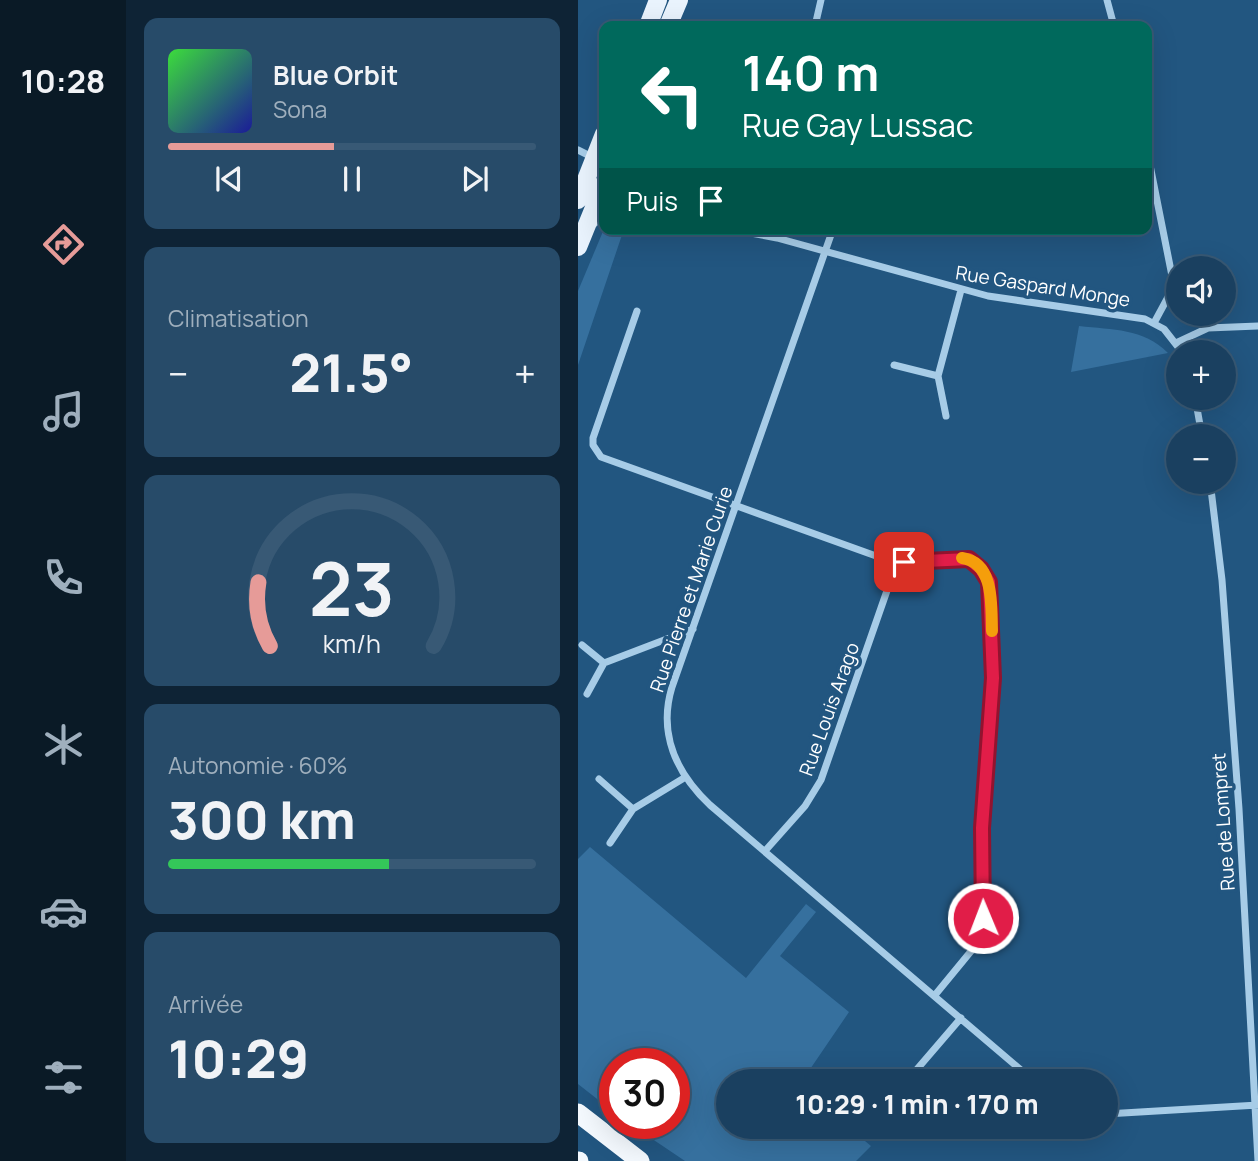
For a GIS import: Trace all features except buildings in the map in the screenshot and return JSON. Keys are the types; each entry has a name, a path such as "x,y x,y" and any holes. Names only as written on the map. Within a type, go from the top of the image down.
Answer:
{"highway":[{"path":"578,1113 640,1161"}],"main road":[{"path":"650,21 658,0"},
{"path":"670,21 679,0"},
{"path":"578,200 583,173 592,157"},
{"path":"579,244 599,196"}],"street":[{"path":"816,21 821,0"},
{"path":"1107,0 1113,21"},
{"path":"583,173 599,181"},
{"path":"1152,176 1174,286 1154,323"},
{"path":"579,244 599,221"},
{"name":"Rue Gaspard Monge","path":"761,235 961,290 1154,323 1175,340"},
{"name":"Rue Gaspard Monge","path":"770,235 777,238"},
{"name":"Rue Pierre et Marie Curie","path":"831,235 669,699 666,720 670,743 684,778 710,805 1020,1069"},
{"path":"946,416 938,376 961,290"},
{"path":"637,311 593,445 601,457 897,562 969,559 986,576 990,590 993,678 982,828 981,928 972,950 935,995"},
{"path":"1182,340 1208,328 1259,326"},
{"path":"894,365 938,376"},
{"name":"Rue de Lompret","path":"1212,494 1222,580 1239,808 1258,1161"},
{"name":"Rue Louis Arago","path":"765,851 805,806 821,780 897,562"},
{"path":"587,694 604,663 693,629"},
{"path":"582,645 604,663"},
{"path":"610,844 633,809 684,778"},
{"path":"599,779 633,809"},
{"path":"917,1069 961,1017"},
{"path":"1118,1113 1257,1105"}],"shaded area":[{"path":"601,235 622,235 578,365 578,291"},
{"path":"1079,326 1138,335 1166,351 1166,353 1071,372"},
{"path":"590,847 746,978 806,904 816,912 780,956 849,1012 810,1069 716,1069 716,1139 863,1139 871,1146 856,1161 685,1161 652,1139 690,1139 690,1048 599,1048 599,1100 578,1084 578,859"}],"slow traffic":[{"path":"962,558 969,559 981,569 989,582 992,631"}],"route":[{"path":"904,562 969,559 981,569 989,582 993,678 982,828 983,918"}]}
